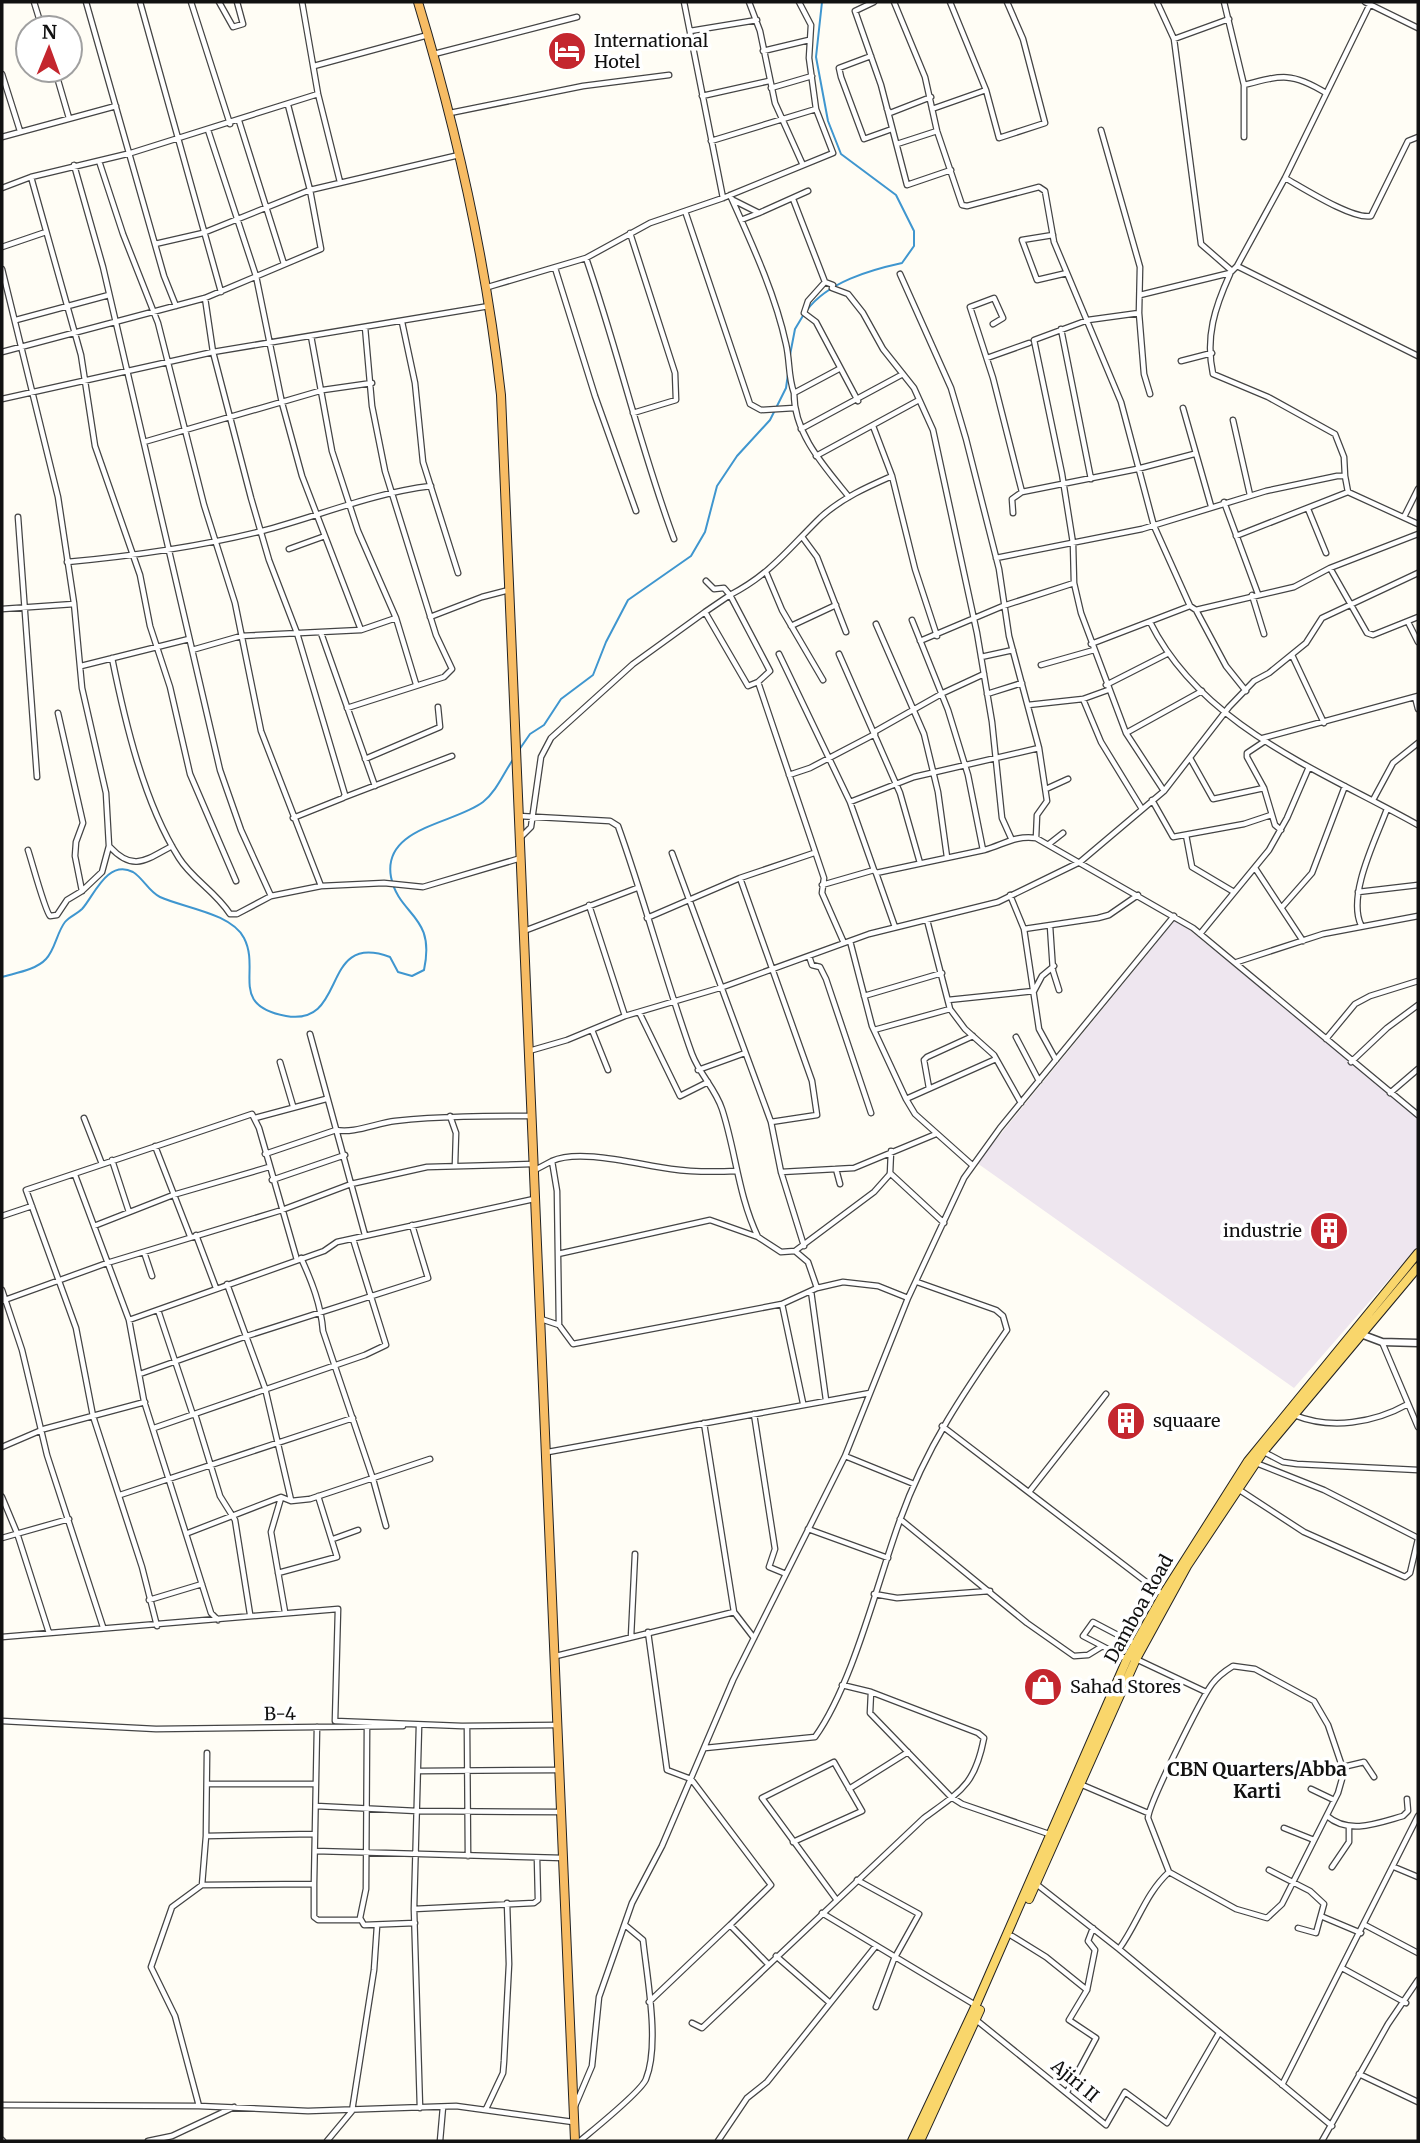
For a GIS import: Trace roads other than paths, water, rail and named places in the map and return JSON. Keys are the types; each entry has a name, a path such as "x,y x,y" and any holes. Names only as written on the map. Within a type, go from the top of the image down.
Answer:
{"highway":[{"path":"418,2 461,155 488,288 501,395 528,1051 548,1452 575,2141"}],"main road":[{"name":"Damboa Road","path":"1402,1281 1418,1253"},
{"name":"Damboa Road","path":"979,2006 1136,1644 1163,1595 1248,1461 1357,1332 1418,1267"},
{"name":"Damboa Road","path":"1131,1658 1237,1488 1357,1332"},
{"name":"Damboa Road","path":"912,2141 1012,1936 1049,1835 1076,1782"},
{"name":"Damboa Road","path":"920,2141 973,2018"}],"street":[{"path":"86,2 155,244 176,306"},
{"path":"139,2 180,139 203,233 221,292"},
{"path":"191,2 230,124"},
{"path":"219,2 233,27 243,24 237,2"},
{"path":"302,2 318,94 340,182"},
{"path":"684,2 704,91 702,96 723,198"},
{"path":"749,2 757,20 769,81 781,121 802,163"},
{"path":"488,288 586,258 630,233 685,211 731,197 834,151 816,109 809,40 811,25 799,2"},
{"path":"874,2 855,11 871,56 907,185 951,170"},
{"path":"894,2 931,97 937,131 964,206 1041,187 1049,209 1053,235 1129,427 1137,470 1154,526 1190,606 1196,610 1226,666 1246,691"},
{"path":"950,2 985,90 999,138 1045,123 1023,39 1007,2"},
{"path":"1157,2 1174,39 1201,244 1231,272"},
{"path":"1224,2 1244,86 1244,137"},
{"path":"1348,492 1344,457 1335,434 1268,397 1213,374 1212,314 1231,272 1285,178 1367,3 1418,28"},
{"path":"433,54 577,17"},
{"path":"1174,39 1230,19"},
{"path":"690,31 757,20"},
{"path":"314,66 428,35"},
{"path":"763,51 809,40"},
{"path":"871,56 839,68 841,77 864,139 892,129"},
{"path":"2,75 20,131"},
{"path":"450,113 583,86 669,75"},
{"path":"771,88 812,76"},
{"path":"1244,86 1289,76 1302,78 1326,93"},
{"path":"702,96 769,81"},
{"path":"59,84 69,118"},
{"path":"932,108 985,90"},
{"path":"2,188 74,165 180,139 318,94"},
{"path":"886,109 890,113 931,97"},
{"path":"2,352 23,344 205,298 321,249 310,190 288,105"},
{"path":"2,137 116,106"},
{"path":"711,141 816,109"},
{"path":"239,121 284,264"},
{"path":"208,130 235,219 256,276 282,403 316,514 361,630"},
{"path":"1101,130 1140,267 1139,313 1144,374 1150,394"},
{"path":"897,144 937,131"},
{"path":"1285,178 1348,211 1364,218 1371,216 1408,141 1418,137"},
{"path":"155,244 203,233 310,190 461,155"},
{"path":"99,161 123,234 154,312 184,430 235,603 261,731 321,886"},
{"path":"74,165 116,320 126,373 170,548 220,770 271,896"},
{"path":"31,177 74,331 95,446 158,646 190,774 236,881"},
{"path":"741,220 808,191"},
{"path":"731,197 759,213"},
{"path":"731,197 787,345 788,375 801,429 816,456 849,497"},
{"path":"793,199 825,282 848,294 903,374 933,430 974,617 987,694 1002,818 1011,838"},
{"path":"685,211 750,404 761,410 794,408"},
{"path":"2,247 46,232"},
{"path":"630,233 675,373 676,400 633,413"},
{"path":"1053,235 1022,240 1027,257 1037,281 1067,272"},
{"path":"586,258 647,466 674,539"},
{"path":"1237,265 1418,356"},
{"path":"555,268 594,396 636,511"},
{"path":"2,269 23,344 58,497 75,604 82,688 106,793 109,846 102,872 82,891 67,900 57,915 47,915 28,850"},
{"path":"1140,295 1231,272"},
{"path":"900,274 951,388 996,558 1003,606 1039,748 1046,789 1047,800 1037,815 1036,838"},
{"path":"825,282 808,301 804,313 816,322 858,401"},
{"path":"16,320 109,295"},
{"path":"205,298 214,352 260,531 297,633 345,797"},
{"path":"993,324 1003,318 994,298 970,307 987,358 1022,492"},
{"path":"2,399 214,352 490,306"},
{"path":"1139,313 1088,320 1034,340 1064,485 1073,543 1074,583 1091,644 1126,733 1164,791"},
{"path":"402,322 415,383 423,461 458,573"},
{"path":"347,708 444,677 452,669 430,617 391,492 374,420 365,327"},
{"path":"1060,329 1091,479"},
{"path":"311,336 323,390 332,451 349,504 396,618 416,684"},
{"path":"987,358 1029,342"},
{"path":"1181,360 1212,353"},
{"path":"794,393 839,369"},
{"path":"801,429 858,401 903,374"},
{"path":"144,442 323,390 372,383"},
{"path":"816,456 919,400"},
{"path":"1184,408 1194,454 1211,506"},
{"path":"1233,420 1250,495"},
{"path":"873,426 892,476 915,569 937,636"},
{"path":"1013,513 1012,499 1022,492 1137,470 1194,454"},
{"path":"520,838 531,827 541,757 551,738 633,664 766,572 822,517 849,497 892,476"},
{"path":"996,558 1154,526 1250,495 1345,476"},
{"path":"67,562 132,557 260,531 391,492 431,486"},
{"path":"1404,517 1418,489"},
{"path":"1236,536 1348,492 1418,524"},
{"path":"1224,502 1255,594 1264,634"},
{"path":"1308,509 1326,554"},
{"path":"18,517 37,777"},
{"path":"1196,610 1294,587 1330,568 1418,534"},
{"path":"289,549 325,536"},
{"path":"803,538 817,557 846,632"},
{"path":"1330,568 1348,603 1370,635 1418,617"},
{"path":"766,572 791,626 823,680"},
{"path":"528,1051 625,1016 723,988 847,942 895,927 986,906 1080,862 1164,791 1254,681 1306,643 1321,618 1348,603 1418,573"},
{"path":"705,612 748,686 769,675 770,671 730,595 724,588 713,589 706,581"},
{"path":"920,641 1003,606 1074,583"},
{"path":"430,617 481,597 510,590"},
{"path":"2,609 75,604"},
{"path":"791,626 836,605"},
{"path":"1091,644 1190,606"},
{"path":"192,650 241,636 361,630 396,618"},
{"path":"912,620 943,693 965,767 983,850"},
{"path":"1150,622 1167,654 1202,691 1227,712 1264,740 1309,767 1418,825"},
{"path":"1408,622 1418,642"},
{"path":"876,624 924,734 947,857"},
{"path":"321,632 375,786"},
{"path":"81,666 189,639"},
{"path":"981,657 1013,650"},
{"path":"1041,665 1094,650"},
{"path":"779,654 850,802 895,927"},
{"path":"839,654 908,814 920,863"},
{"path":"1028,705 1083,699 1167,654"},
{"path":"1292,655 1324,723"},
{"path":"112,658 136,755 172,846 180,860 217,894 230,914 237,914 271,896 321,886 384,883 423,887 521,858"},
{"path":"789,775 810,768 943,693 984,674"},
{"path":"758,682 824,878 822,886 847,942 874,1030 915,1114 971,1164"},
{"path":"987,694 1022,683"},
{"path":"1126,733 1202,691"},
{"path":"1281,830 1271,815 1265,788 1247,753 1264,740 1417,697 1418,709"},
{"path":"1083,699 1109,757 1142,809"},
{"path":"365,759 440,727 439,707"},
{"path":"58,713 83,823 75,842 82,891"},
{"path":"1373,800 1393,763 1418,743"},
{"path":"850,802 933,773 1039,748"},
{"path":"293,818 452,756"},
{"path":"1190,758 1213,799 1265,788"},
{"path":"1200,934 1255,867 1281,830 1309,767"},
{"path":"1046,789 1068,779"},
{"path":"1283,906 1312,873 1345,786"},
{"path":"1152,800 1173,838 1271,815"},
{"path":"1361,925 1356,904 1358,892 1387,809"},
{"path":"519,816 610,821 618,826 673,1001 698,1070 715,1088 722,1108 740,1195 758,1237"},
{"path":"1049,844 1063,833"},
{"path":"1186,835 1192,867 1234,892"},
{"path":"822,886 1003,845 1011,838 1036,838 1174,916 1200,934 1418,1115"},
{"path":"109,846 120,858 132,862 146,860 172,846"},
{"path":"672,853 771,1122 781,1172 804,1246"},
{"path":"647,918 740,878 814,853"},
{"path":"1255,867 1283,906 1303,941"},
{"path":"740,878 788,1020 812,1081 817,1114 771,1122"},
{"path":"1358,892 1418,885"},
{"path":"523,931 637,888"},
{"path":"1010,895 1024,929 1039,1029 1056,1060"},
{"path":"1024,929 1109,915 1138,895"},
{"path":"589,905 625,1016"},
{"path":"574,2108 590,2075 599,1997 625,1925 754,1638 845,1456 908,1298 971,1164 1174,916"},
{"path":"1236,962 1361,925 1418,916"},
{"path":"927,920 950,1009 996,1059 1021,1103"},
{"path":"1050,926 1059,990"},
{"path":"809,956 812,965 820,967 826,979 871,1113"},
{"path":"1034,992 1042,976 1054,966"},
{"path":"864,996 942,973"},
{"path":"1326,1038 1355,1004 1418,981"},
{"path":"948,1000 1034,992"},
{"path":"1351,1062 1387,1028 1418,1005"},
{"path":"874,1030 950,1009"},
{"path":"639,1012 680,1096 708,1082"},
{"path":"592,1030 608,1070"},
{"path":"310,1034 365,1235"},
{"path":"929,1088 924,1060 973,1036"},
{"path":"1016,1037 1039,1081"},
{"path":"698,1070 745,1053"},
{"path":"906,1099 996,1059"},
{"path":"280,1062 293,1106"},
{"path":"1390,1093 1418,1069"},
{"path":"255,1118 326,1098"},
{"path":"157,1626 142,1567 93,1415 76,1328 61,1280 26,1190 230,1119 252,1114 299,1259 321,1312 323,1331 386,1526"},
{"path":"265,1154 336,1130 343,1132 374,1124 450,1116 532,1116"},
{"path":"450,1116 456,1133 455,1165"},
{"path":"84,1118 102,1164"},
{"path":"781,1172 854,1168 936,1135"},
{"path":"155,1145 173,1195 216,1289"},
{"path":"558,1254 710,1220 758,1237 781,1252 795,1251 874,1192 889,1173 891,1152"},
{"path":"272,1180 345,1155"},
{"path":"4,1301 107,1263 282,1210 351,1184 427,1167 535,1167 562,1157 598,1158 671,1169 736,1171"},
{"path":"112,1160 129,1212"},
{"path":"552,1161 557,1191 559,1325 573,1345 782,1304 817,1288 859,1281 908,1298"},
{"path":"94,1226 173,1195 269,1167"},
{"path":"835,1169 840,1184"},
{"path":"889,1173 895,1175 944,1223"},
{"path":"75,1175 129,1320 145,1402 211,1613 219,1621"},
{"path":"129,1320 365,1235 535,1199"},
{"path":"2,1216 32,1206"},
{"path":"140,1374 247,1336 428,1278 412,1225"},
{"path":"154,1428 386,1345 353,1239"},
{"path":"795,1251 808,1262 817,1288"},
{"path":"144,1252 152,1276"},
{"path":"705,1748 815,1737 842,1685 914,1484 942,1426 1007,1330 1007,1322 996,1310 917,1282"},
{"path":"227,1284 265,1388 291,1501"},
{"path":"2,1290 22,1350 41,1432 103,1627"},
{"path":"811,1291 826,1400"},
{"path":"782,1304 803,1403"},
{"path":"158,1310 220,1496 241,1544 250,1615"},
{"path":"541,1319 559,1325"},
{"path":"1357,1332 1382,1342 1418,1344"},
{"path":"1382,1342 1418,1427"},
{"path":"548,1452 803,1403 870,1393"},
{"path":"1029,1492 1106,1394"},
{"path":"2,1447 93,1415 145,1402"},
{"path":"1293,1415 1314,1423 1358,1422 1394,1412 1408,1404"},
{"path":"754,1414 775,1549 769,1567 786,1574"},
{"path":"120,1495 211,1467 279,1440 353,1418"},
{"path":"704,1423 734,1612 754,1638"},
{"path":"942,1426 970,1451 1029,1492 1163,1595"},
{"path":"1263,1452 1283,1462 1297,1464 1418,1470"},
{"path":"845,1456 914,1484"},
{"path":"188,1533 230,1514 281,1497 291,1501 318,1496 430,1459"},
{"path":"1237,1488 1304,1532 1405,1577 1410,1573 1418,1538 1324,1490 1255,1463"},
{"path":"278,1573 337,1557 318,1496"},
{"path":"2,1497 18,1533 48,1633"},
{"path":"281,1497 271,1532 285,1612"},
{"path":"2,1538 69,1519"},
{"path":"900,1519 1027,1623 1074,1656 1088,1655 1101,1647"},
{"path":"808,1529 888,1558"},
{"path":"332,1539 358,1530"},
{"path":"1410,1534 1418,1530"},
{"path":"631,1637 635,1554"},
{"path":"149,1600 202,1584"},
{"path":"874,1594 897,1598 991,1591"},
{"path":"2,1637 338,1609 335,1721 465,1726 469,1772 468,1856"},
{"path":"556,1656 734,1612"},
{"path":"1136,1644 1093,1622 1082,1638 1206,1692"},
{"path":"649,1632 667,1770 691,1779 771,1885 649,2003"},
{"path":"1243,1666 1303,1694 1323,1713 1343,1767 1343,1782 1327,1816 1282,1904 1267,1918 1236,1909 1169,1872 1148,1813 1206,1692 1223,1672 1243,1666"},
{"path":"692,2023 702,2028 776,1955 924,1818 964,1788 975,1772 984,1738 871,1692 842,1685"},
{"path":"871,1692 870,1713 951,1797 962,1804 1049,1835"},
{"name":"B-4","path":"2,1721 156,1729 559,1725"},
{"path":"419,1726 420,1771 414,1909 420,2108"},
{"path":"317,1727 314,1917 318,1920 361,1920"},
{"path":"367,1727 366,1889 361,1920 365,1925 415,1923"},
{"path":"849,1789 908,1752"},
{"path":"202,1885 206,1836 207,1753"},
{"path":"793,1842 862,1811 834,1762 762,1798 793,1842 836,1899"},
{"path":"1343,1767 1364,1762 1374,1777"},
{"path":"420,1771 560,1770"},
{"path":"1076,1782 1148,1813"},
{"path":"207,1784 316,1784"},
{"path":"1311,1789 1334,1800"},
{"path":"1327,1816 1349,1828 1404,1816 1408,1811 1407,1799"},
{"path":"316,1806 417,1811 562,1812"},
{"path":"1282,2085 1365,1926 1418,1816"},
{"path":"1284,1828 1314,1840"},
{"path":"1332,1867 1349,1842 1349,1828"},
{"path":"206,1836 315,1834"},
{"path":"315,1850 564,1858"},
{"path":"414,1909 507,1903 525,1905 538,1900 537,1858"},
{"path":"1394,1867 1418,1877"},
{"path":"1269,1870 1320,1898 1324,1903 1323,1917 1315,1933 1298,1927"},
{"path":"1119,1949 1132,1932 1150,1891 1169,1872"},
{"path":"857,1880 919,1914 894,1959 876,2007"},
{"path":"1033,1883 1119,1949 1332,2126"},
{"path":"200,2106 175,2016 151,1968 172,1908 202,1885 314,1884"},
{"path":"486,2109 503,2073 509,1964 507,1903"},
{"path":"822,1913 894,1959 979,2006"},
{"path":"1323,1917 1361,1933"},
{"path":"327,2141 352,2110 374,1970 377,1925"},
{"path":"580,2141 646,2081 651,2056 643,1940 625,1925"},
{"path":"730,1925 767,1964 776,1955"},
{"path":"1365,1926 1418,1953"},
{"path":"1067,2092 1096,2038 1069,2020 1087,1990 1095,1950 1088,1941 1093,1928"},
{"path":"1012,1936 1046,1957 1087,1990"},
{"path":"718,2141 747,2098 767,2082 874,1947"},
{"path":"776,1955 830,2003"},
{"path":"1342,1968 1406,2003"},
{"path":"1322,2141 1388,2024 1406,2003 1418,1980"},
{"name":"Ajiri II","path":"973,2018 1106,2126 1125,2092 1167,2123 1219,2033"},
{"path":"1359,2074 1418,2102"},
{"path":"2,2105 352,2110 443,2107 486,2109 574,2122"},
{"path":"148,2141 172,2136 235,2107"},
{"path":"440,2141 443,2107"}],"waterway":[{"path":"807,310 826,292 850,279 902,263 914,246 914,231 896,195 841,154 828,121 816,57 822,2"},
{"path":"790,355 795,329 804,314"},
{"path":"519,750 530,734 544,725 561,699 593,675 606,642 628,600 691,556 705,532 717,486 737,456 770,420 786,388 788,374"},
{"path":"2,977 42,963 52,951 65,922 82,909 102,881 116,870 124,869 137,875 160,897 218,917 238,930 248,950 252,995 257,1004 268,1011 286,1016 306,1016 319,1008 343,967 353,957 368,953 390,957 398,972 412,976 424,970 425,937 395,890 391,877 391,860 398,847 409,837 488,798 514,758"}],"place":[{"name":"International Hotel","path":"567,51"},
{"name":"industrie","path":"1329,1231"},
{"name":"squaare","path":"1126,1421"},
{"name":"Sahad Stores","path":"1043,1687"}],"district":[{"name":"CBN Quarters/Abba Karti","path":"1257,1780"}]}
